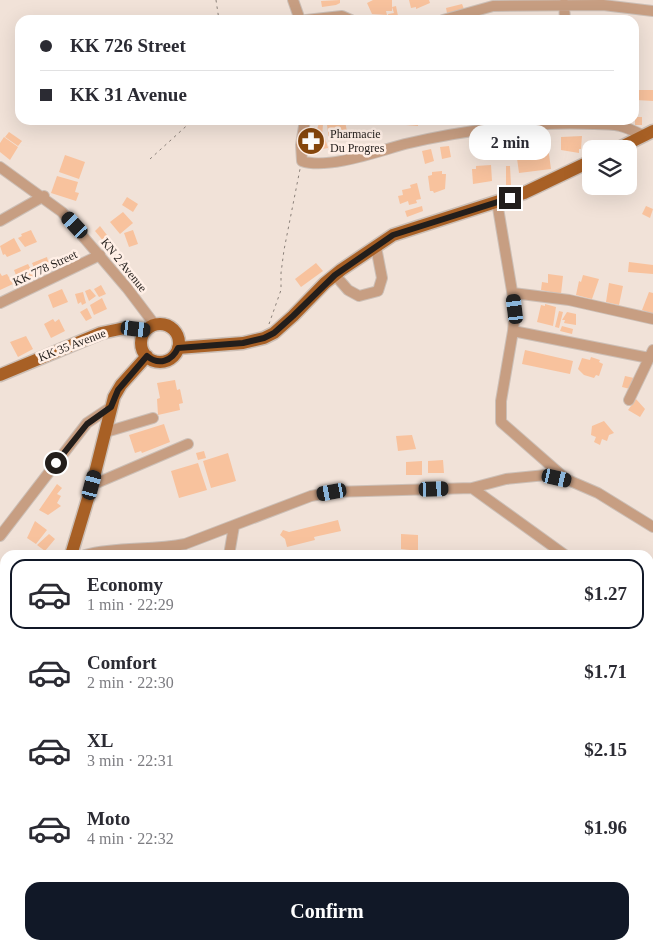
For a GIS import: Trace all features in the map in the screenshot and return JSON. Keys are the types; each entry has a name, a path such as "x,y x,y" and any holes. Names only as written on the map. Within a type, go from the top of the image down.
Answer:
{"main road":[{"path":"635,140 649,133"},
{"path":"178,348 243,343 264,338 274,333 287,322 335,275 393,235 524,193 582,165"},
{"path":"164,325 173,330 178,338 178,348 173,356 165,361 155,361 147,356 141,344 151,328 164,325"},
{"name":"KK 35 Avenue","path":"0,375 101,333 125,328 151,328"},
{"path":"72,550 92,485 111,407 118,390 147,356"}],"street":[{"path":"292,0 298,15"},
{"path":"461,15 494,6 603,2 653,11"},
{"path":"564,4 565,15"},
{"path":"304,125 301,145 302,161 323,163 361,156 432,138 539,125"},
{"path":"611,125 649,133"},
{"name":"KN 2 Avenue","path":"0,166 44,196 62,212 100,255 151,328"},
{"path":"0,221 44,196"},
{"path":"497,202 515,309 501,401 501,422 568,480"},
{"path":"335,275 348,290 359,296 378,290 382,278 376,246"},
{"name":"KK 778 Street","path":"0,303 100,255"},
{"path":"513,293 569,300 653,320"},
{"path":"513,331 651,354 629,400"},
{"path":"0,536 87,424 111,407"},
{"path":"106,432 153,418"},
{"path":"92,485 188,444"},
{"path":"107,550 176,546 234,526 286,504 332,492 472,488 526,475 546,475 568,480 598,493 653,527"},
{"path":"472,488 559,550"},
{"path":"229,550 234,526"}],"path":[{"path":"216,0 218,15"},
{"path":"150,159 187,125"},
{"path":"264,338 281,290 284,250 302,161"}],"building":[{"path":"340,0 340,3 336,5 322,7 321,1"},
{"path":"373,0 392,0 392,11 386,11 387,15 372,14 367,3"},
{"path":"409,0 429,0 430,3 416,9 416,7 411,8"},
{"path":"462,4 464,9 447,13 446,8"},
{"path":"396,6 398,15 388,15 394,13 392,7"},
{"path":"639,90 653,90 653,101 639,100"},
{"path":"639,117 642,117 642,125 639,125"},
{"path":"318,125 323,125 322,137 314,139"},
{"path":"327,125 346,125 348,137 329,139"},
{"path":"9,132 22,141 18,146 5,137"},
{"path":"582,136 579,153 561,150 561,137"},
{"path":"4,137 18,147 10,160 0,152 0,143"},
{"path":"325,138 328,148 317,150 315,141"},
{"path":"511,143 523,143 524,149 511,149"},
{"path":"449,146 451,157 442,159 440,147"},
{"path":"548,147 551,169 519,173 516,151"},
{"path":"431,149 434,161 425,164 422,151"},
{"path":"65,155 85,162 79,179 59,172"},
{"path":"491,165 492,181 473,184 472,169 476,169 476,166"},
{"path":"506,166 510,166 511,185 506,185"},
{"path":"442,171 442,174 446,174 445,189 434,193 430,191 428,176 432,175 432,172"},
{"path":"57,176 78,182 75,192 79,193 76,201 51,193"},
{"path":"417,183 421,199 416,200 417,203 409,205 408,201 400,204 398,196 403,195 402,190 411,188 410,185"},
{"path":"127,197 138,204 133,212 122,205"},
{"path":"422,206 423,211 407,217 405,211"},
{"path":"646,206 653,209 650,218 642,214"},
{"path":"123,212 133,223 120,234 110,222"},
{"path":"100,226 110,239 105,243 95,231"},
{"path":"31,230 37,242 25,247 18,238 22,236 21,234"},
{"path":"133,230 138,244 129,247 124,233"},
{"path":"14,238 21,251 7,257 5,254 3,255 0,246"},
{"path":"47,257 48,261 52,259 55,267 40,273 38,269 35,270 32,263"},
{"path":"629,262 653,265 653,274 628,272"},
{"path":"316,263 323,271 301,287 295,279"},
{"path":"28,264 35,277 19,283 14,270"},
{"path":"0,273 2,276 7,274 13,284 0,290"},
{"path":"548,274 563,276 561,294 541,290 542,282 548,283"},
{"path":"583,275 599,279 592,299 576,295 579,281 581,282"},
{"path":"609,283 623,286 619,305 606,302"},
{"path":"101,285 106,294 99,297 94,289"},
{"path":"62,289 68,302 53,308 48,295"},
{"path":"90,289 96,296 89,301 85,291"},
{"path":"83,292 86,303 82,305 81,302 78,304 75,294"},
{"path":"649,292 653,293 653,314 642,310"},
{"path":"102,298 107,309 94,315 90,305"},
{"path":"545,304 556,307 553,326 537,322 541,305 545,306"},
{"path":"87,308 92,318 86,321 80,312"},
{"path":"559,311 563,312 559,328 555,327"},
{"path":"567,312 576,314 576,325 564,323 565,320 562,320"},
{"path":"53,319 55,322 59,319 65,331 51,338 44,324"},
{"path":"562,326 573,329 572,334 560,331"},
{"path":"26,336 33,349 18,357 10,342"},
{"path":"525,350 573,361 570,374 522,364"},
{"path":"591,357 600,360 599,362 603,364 599,376 596,375 594,378 584,375 578,369 582,358 590,360"},
{"path":"625,376 634,378 630,389 622,387"},
{"path":"175,380 177,390 180,389 183,403 179,404 180,410 158,415 157,399 160,398 157,383"},
{"path":"636,399 645,409 640,417 628,410"},
{"path":"604,421 614,433 609,435 607,441 602,439 600,445 594,442 596,437 591,435 592,426"},
{"path":"164,424 170,442 142,453 141,451 135,453 129,435"},
{"path":"412,435 416,449 398,451 396,436"},
{"path":"204,451 206,458 198,460 196,453"},
{"path":"228,453 236,481 211,488 203,461"},
{"path":"443,460 444,473 428,473 428,461"},
{"path":"422,461 422,475 406,475 406,462"},
{"path":"198,463 207,490 179,498 171,471"},
{"path":"57,484 62,488 57,494 61,496 57,503 61,506 48,515 39,510"},
{"path":"338,520 341,531 314,537 315,540 287,547 285,539 280,535 283,530 289,532"},
{"path":"35,521 47,530 36,544 27,538"},
{"path":"49,534 55,539 46,550 37,545"},
{"path":"401,534 418,535 418,550 401,549"}],"place":[{"name":"Pharmacie Du Progres","path":"311,141"}],"route":[{"path":"56,463 87,424 111,407 118,390 147,356 151,360 160,362 170,359 178,348 243,343 264,338 274,333 335,275 393,235 510,198"}]}
